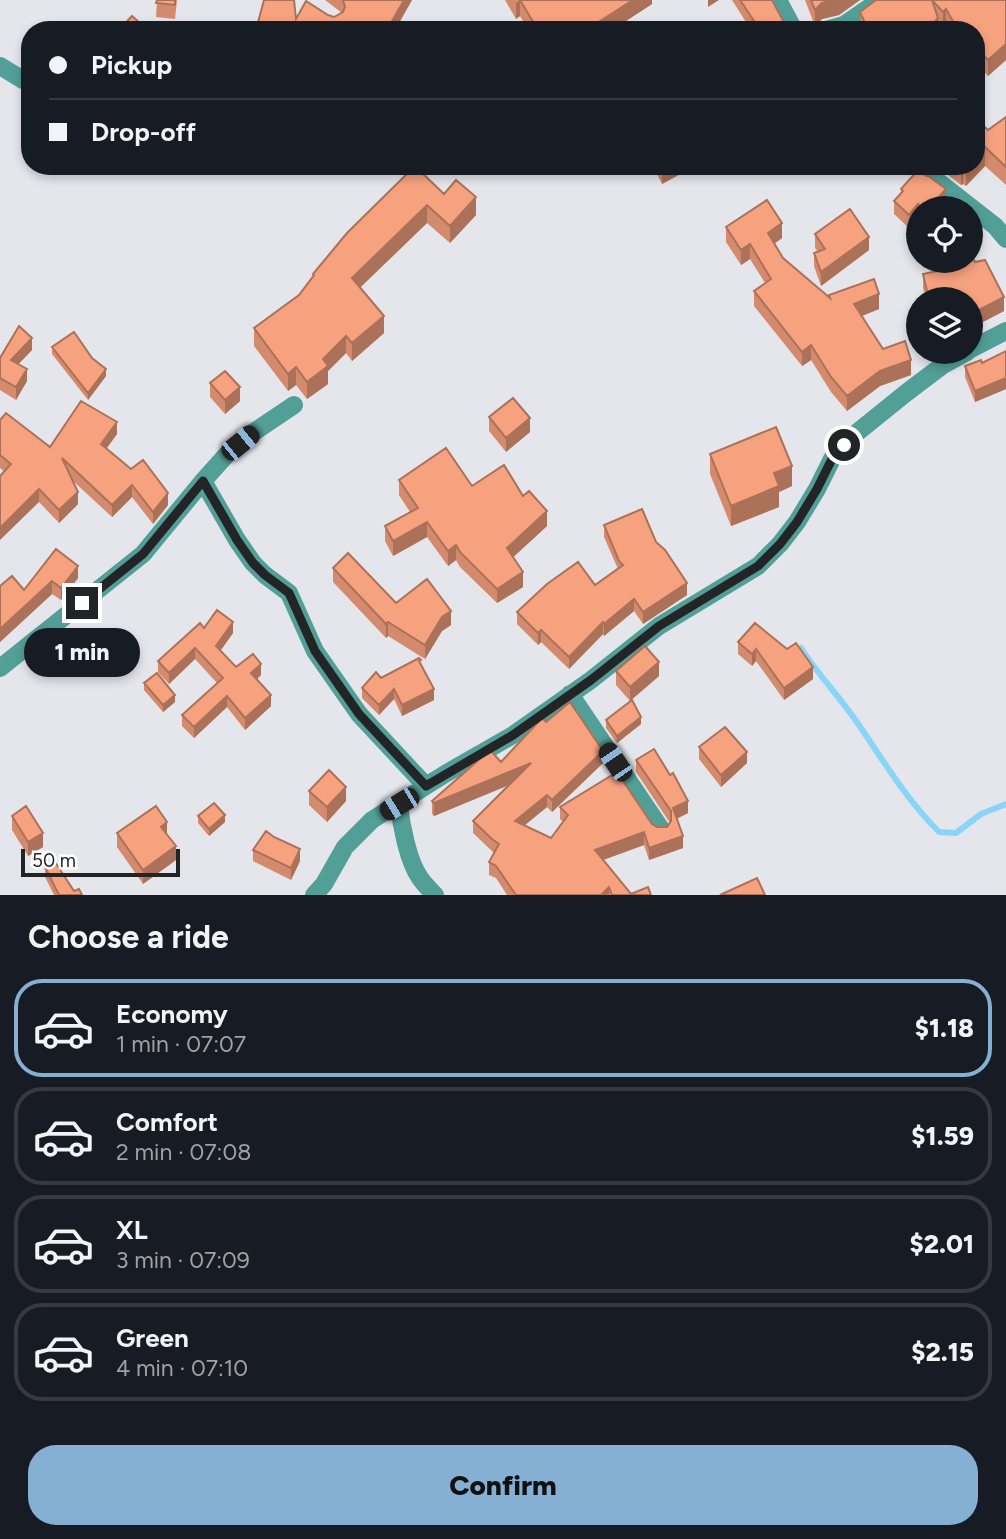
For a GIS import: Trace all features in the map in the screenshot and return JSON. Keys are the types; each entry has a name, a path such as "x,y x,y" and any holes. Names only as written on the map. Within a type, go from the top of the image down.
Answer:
{"street":[{"path":"778,0 789,21"},
{"path":"848,21 880,0"},
{"path":"0,66 21,79"},
{"path":"930,175 995,226 1006,239"},
{"path":"983,343 1006,331"},
{"path":"314,895 324,884 345,847 372,820 513,735 659,626 758,566 797,522 834,455 854,435 947,364"},
{"path":"0,668 143,554 229,452 294,405"},
{"path":"203,481 253,563 289,593 315,651 359,714 426,786"},
{"path":"570,694 661,829"},
{"path":"399,804 401,823 412,861 420,878 435,895"}],"building":[{"path":"157,0 175,0 175,5 156,3"},
{"path":"264,0 294,0 296,19 306,1 334,17 343,12 343,0 404,0 392,21 258,21"},
{"path":"520,0 633,0 600,21 533,21"},
{"path":"740,0 772,0 783,21 754,21"},
{"path":"811,0 834,0 822,3 815,10"},
{"path":"876,0 932,0 938,18 936,21 864,21 860,12"},
{"path":"932,0 1006,0 1006,44 988,60 985,57 985,21 953,21 946,9 943,12"},
{"path":"1006,117 1006,167 985,147 985,127 988,130"},
{"path":"406,175 424,175 444,194 456,180 476,197 450,226 427,205 352,278 384,316 352,343 346,336 323,359 328,366 307,382 296,367 288,374 254,328 299,295 347,233"},
{"path":"914,175 927,175 946,189 940,196 906,196 906,212 894,201 903,191 901,189"},
{"path":"767,200 782,223 768,233 783,258 830,298 829,295 874,279 879,294 854,304 883,349 905,341 906,362 880,371 847,396 831,377 811,345 802,352 754,291 771,279 750,244 741,250 726,227"},
{"path":"850,209 869,237 821,272 814,253 825,249 815,234"},
{"path":"985,260 1004,297 983,308 983,287 926,287 923,274 983,273"},
{"path":"19,326 32,338 11,360 27,369 16,387 0,378 0,358"},
{"path":"74,332 92,358 106,369 88,393 52,347"},
{"path":"1006,351 1006,378 975,391 965,366 983,362"},
{"path":"225,371 240,387 225,400 210,383"},
{"path":"513,398 530,418 506,438 489,417"},
{"path":"81,401 117,422 101,444 131,469 143,460 168,493 153,512 132,485 112,505 62,458 78,492 59,510 39,489 0,528 0,476 11,464 0,455 0,420 6,413 50,447"},
{"path":"776,427 792,466 774,473 779,486 731,506 710,454"},
{"path":"446,448 472,486 504,465 523,496 529,491 547,511 507,548 523,572 497,589 456,545 448,551 427,522 393,541 385,526 418,508 399,480"},
{"path":"642,509 656,542 665,550 687,583 643,612 634,599 604,624 603,622 569,657 541,630 538,633 517,612 547,584 578,562 595,585 623,565 604,525"},
{"path":"56,549 78,566 61,588 52,581 0,629 0,586 12,576 24,590"},
{"path":"348,553 396,603 427,579 451,611 442,617 425,645 388,622 386,624 333,568"},
{"path":"217,610 233,622 216,646 236,667 253,654 261,664 251,673 271,695 245,718 227,696 194,727 182,715 223,678 195,648 169,673 158,661 200,623 204,628"},
{"path":"755,623 787,649 796,643 813,667 784,688 756,649 752,654 738,642"},
{"path":"645,646 659,662 630,687 616,671"},
{"path":"419,658 434,689 402,705 394,689 379,705 362,688 376,672 381,678"},
{"path":"157,673 175,695 163,705 144,683"},
{"path":"632,700 641,717 617,736 606,720"},
{"path":"570,702 603,751 552,800 547,795 515,821 551,838 568,815 560,807 617,772 652,824 667,827 671,821 671,811 636,760 654,749 670,775 673,773 688,801 673,808 683,836 649,848 644,832 595,850 631,894 648,887 651,895 612,895 609,887 601,895 516,895 496,866 489,862 499,844 473,821 531,763 434,803 432,801 490,750 501,762 542,718 546,722"},
{"path":"725,727 747,752 721,775 699,747"},
{"path":"329,770 346,787 327,807 309,791"},
{"path":"214,803 225,815 209,829 198,816"},
{"path":"26,806 43,833 28,842 12,816"},
{"path":"156,806 167,822 161,827 176,846 143,870 117,833"},
{"path":"266,831 300,849 291,868 253,850"},
{"path":"55,862 74,891 79,889 82,895 59,895 45,867"},
{"path":"757,878 765,895 720,895"}],"waterway":[{"path":"801,648 904,791 939,832 956,833 981,814 1006,804"}],"route":[{"path":"82,603 143,554 203,481 253,563 289,593 315,651 359,714 426,786 513,735 591,680 659,626 758,566 797,522 834,455 844,445"}]}
